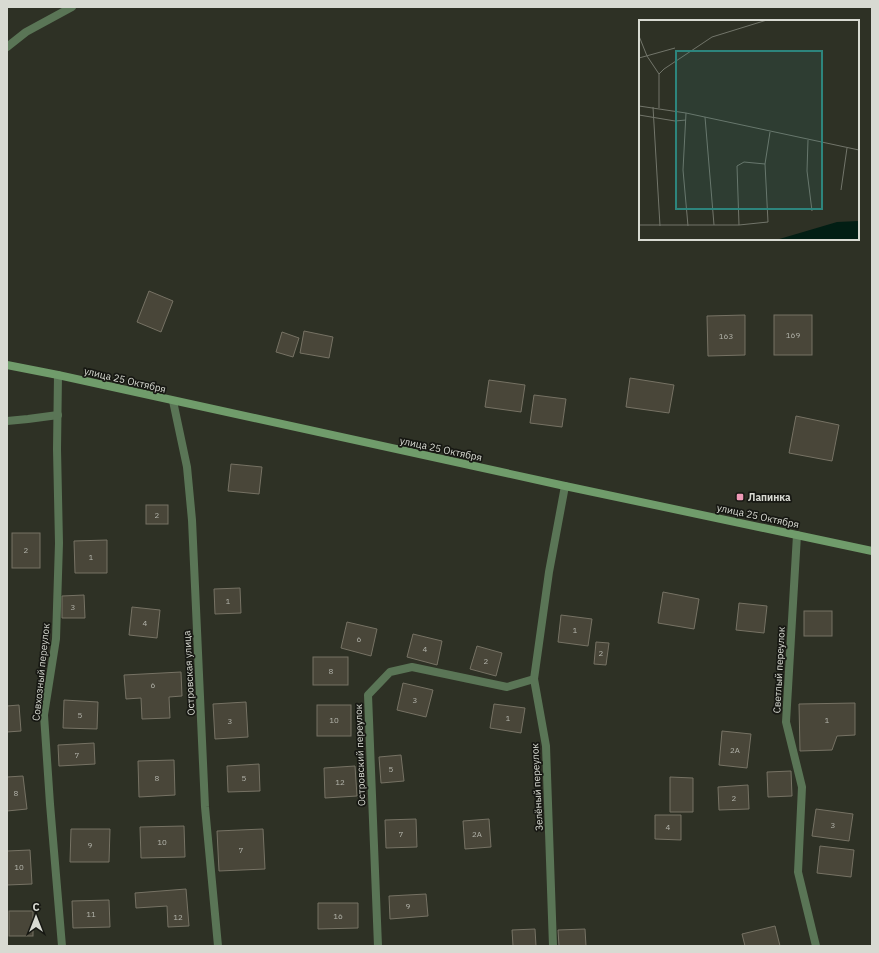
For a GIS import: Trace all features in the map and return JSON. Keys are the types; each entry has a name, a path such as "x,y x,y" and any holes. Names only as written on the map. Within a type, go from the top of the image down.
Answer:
{"main road":[{"name":"улица 25 Октября","path":"7,365 872,551"}],"street":[{"path":"7,47 26,32 72,7"},
{"name":"Совхозный переулок","path":"58,375 57,449 59,543 56,639 44,715 62,946"},
{"name":"Островская улица","path":"172,400 187,467 192,520 205,807 218,946"},
{"path":"7,421 58,415"},
{"name":"Зелёный переулок","path":"553,946 546,746 534,679 565,486"},
{"name":"Светлый переулок","path":"797,535 786,722 802,787 798,872 816,946"},
{"name":"Островский переулок","path":"378,946 368,696 390,672 412,667 507,687 534,679"}],"building":[{"path":"149,291 173,301 161,332 137,322"},
{"path":"745,315 745,355 708,356 707,316"},
{"path":"774,315 812,315 812,355 774,355"},
{"path":"304,331 333,337 329,358 300,353"},
{"path":"282,332 299,338 293,357 276,352"},
{"path":"630,378 674,385 669,413 626,407"},
{"path":"489,380 525,385 521,412 485,407"},
{"path":"534,395 566,399 562,427 530,423"},
{"path":"796,416 839,425 832,461 789,453"},
{"path":"231,464 262,467 259,494 228,491"},
{"path":"146,505 168,505 168,524 146,524"},
{"path":"12,533 40,533 40,568 12,568"},
{"path":"107,540 107,573 75,573 74,541"},
{"path":"240,588 241,613 215,614 214,589"},
{"path":"663,592 699,599 694,629 658,623"},
{"path":"84,595 85,618 62,618 62,596"},
{"path":"739,603 767,606 764,633 736,630"},
{"path":"132,607 160,610 157,638 129,635"},
{"path":"804,611 832,611 832,636 804,636"},
{"path":"561,615 592,619 588,646 558,642"},
{"path":"347,622 377,629 371,656 341,648"},
{"path":"413,634 442,641 437,665 407,657"},
{"path":"596,642 609,643 606,665 594,664"},
{"path":"477,646 502,653 496,676 470,669"},
{"path":"313,657 348,657 348,685 313,685"},
{"path":"181,672 182,696 169,697 170,718 142,719 141,698 126,699 124,675"},
{"path":"403,683 433,690 426,717 397,710"},
{"path":"64,700 98,702 97,729 63,728"},
{"path":"246,702 248,737 215,739 213,704"},
{"path":"855,703 855,735 837,736 832,750 800,751 799,704"},
{"path":"494,704 525,708 521,733 490,728"},
{"path":"19,705 21,731 7,732 7,706"},
{"path":"317,705 351,705 351,736 317,736"},
{"path":"722,731 751,734 747,768 719,765"},
{"path":"94,743 95,764 59,766 58,745"},
{"path":"401,755 404,781 381,783 379,757"},
{"path":"174,760 175,795 139,797 138,761"},
{"path":"259,764 260,791 228,792 227,766"},
{"path":"355,766 357,796 325,798 324,768"},
{"path":"791,771 792,796 768,797 767,772"},
{"path":"23,776 27,809 7,811 7,777"},
{"path":"670,777 693,778 693,812 670,812"},
{"path":"748,785 749,809 719,810 718,787"},
{"path":"816,809 853,814 849,841 812,836"},
{"path":"655,815 681,815 681,840 655,839"},
{"path":"416,819 417,847 386,848 385,820"},
{"path":"489,819 491,847 465,849 463,821"},
{"path":"184,826 185,857 141,858 140,827"},
{"path":"71,829 110,829 109,862 70,862"},
{"path":"263,829 265,869 219,871 217,831"},
{"path":"820,846 854,850 851,877 817,873"},
{"path":"30,850 32,884 7,885 7,851"},
{"path":"186,889 189,926 168,927 167,906 136,908 135,893"},
{"path":"426,894 428,916 390,919 389,896"},
{"path":"109,900 110,927 73,928 72,901"},
{"path":"318,903 358,903 358,928 318,929"},
{"path":"9,911 33,911 33,936 9,936"},
{"path":"775,926 780,946 745,946 742,934"},
{"path":"535,929 536,946 513,946 512,930"},
{"path":"585,929 586,946 559,946 558,930"}],"place":[{"name":"Лапинка","path":"740,497"}]}
